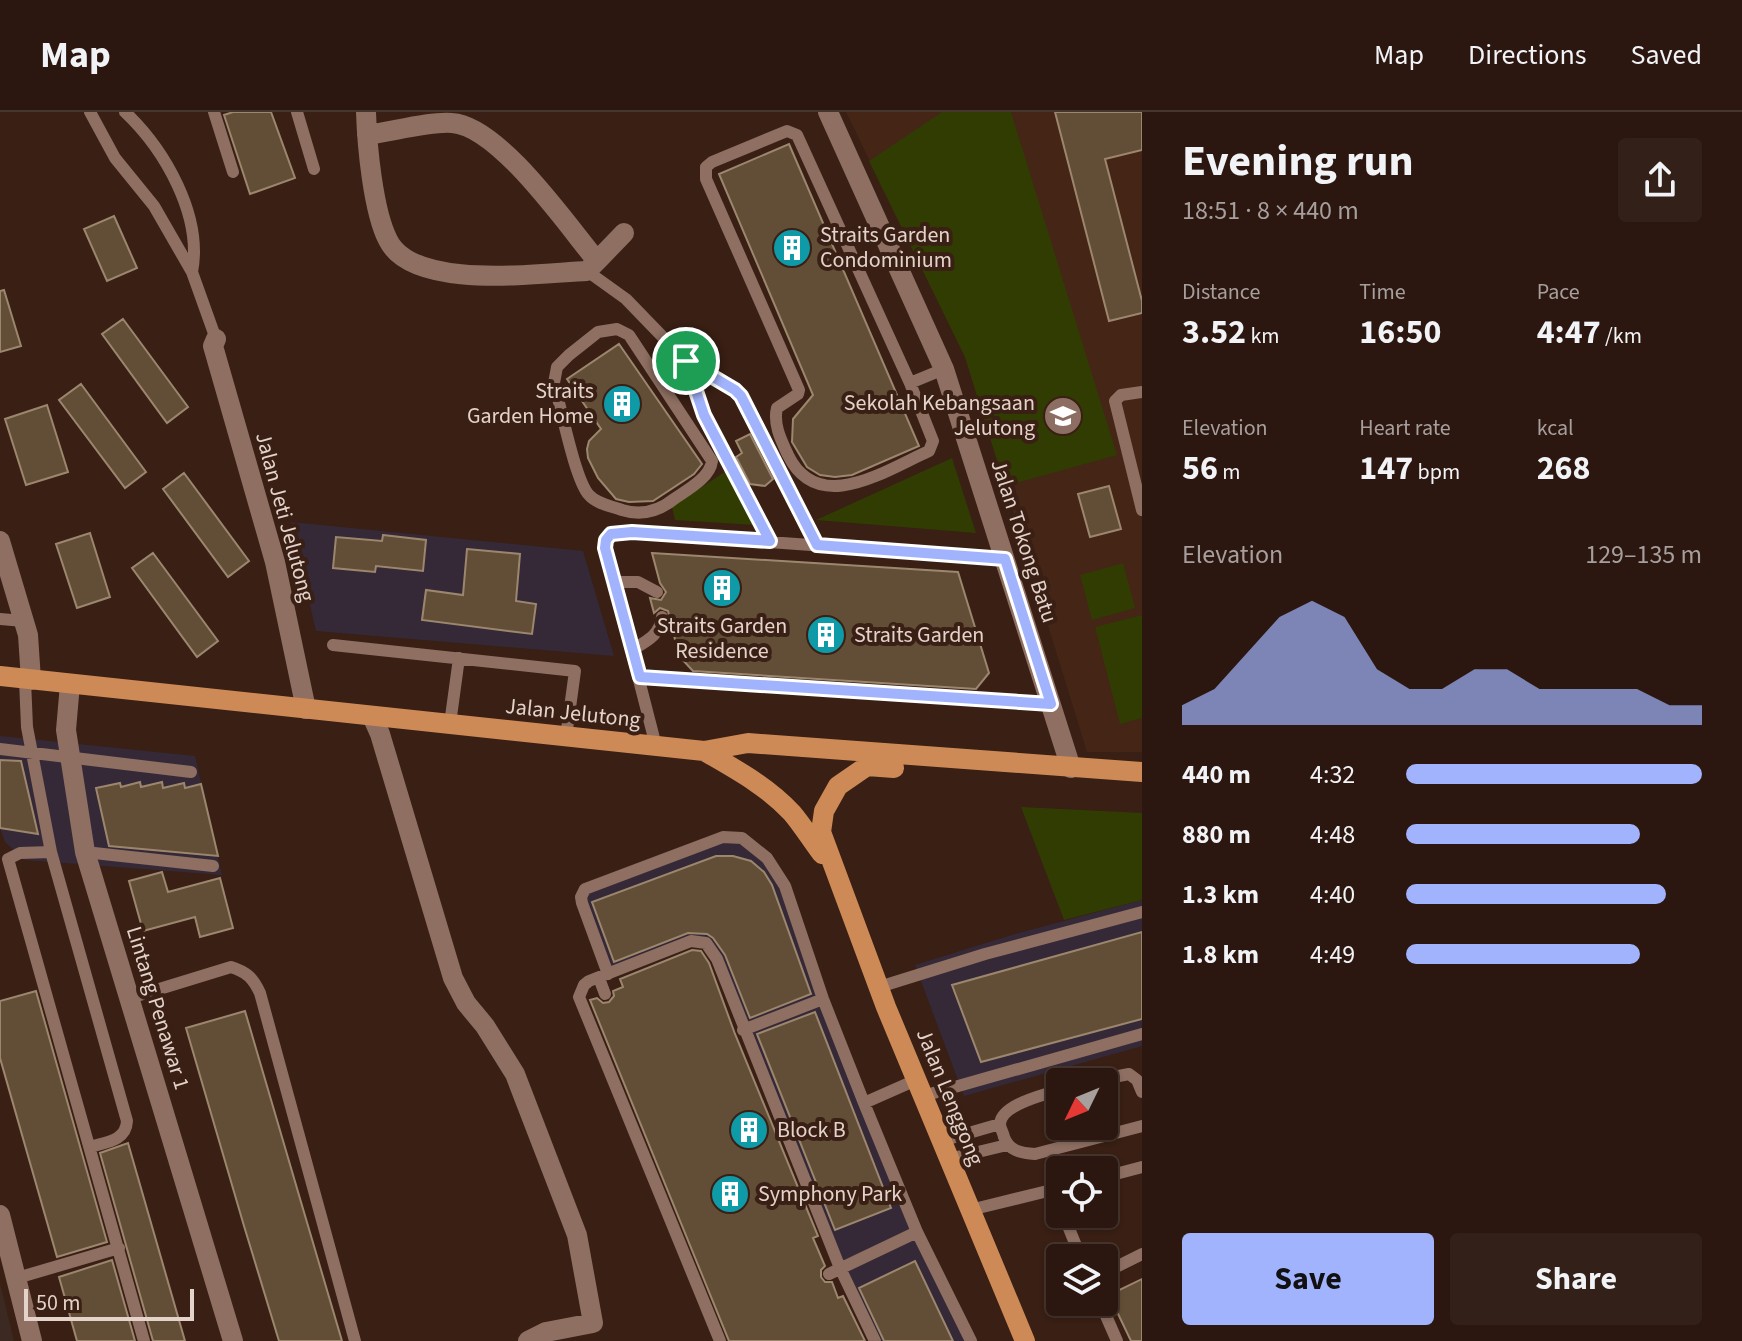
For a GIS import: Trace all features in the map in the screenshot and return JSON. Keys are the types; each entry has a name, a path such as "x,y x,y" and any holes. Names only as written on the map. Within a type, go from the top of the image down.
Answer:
{"main road":[{"name":"Jalan Jelutong","path":"0,676 704,751 748,743 1142,772"},
{"name":"Jalan Lenggong","path":"704,751 750,778 783,804 834,870"},
{"name":"Jalan Lenggong","path":"1025,1341 834,870 821,832 824,811 838,786 867,766 1142,782"}],"street":[{"path":"366,112 379,210 387,240 397,253 412,264 460,275 592,266 624,233"},
{"name":"Jalan Tokong Batu","path":"828,112 944,369 1071,768"},
{"path":"367,135 451,123 468,126 485,135 509,157 592,266"},
{"name":"Jalan Jeti Jelutong","path":"216,339 213,346 275,562 306,709"},
{"path":"0,541 29,644 28,680"},
{"name":"Lintang Penawar 1","path":"70,684 66,730 85,852 233,1341"},
{"path":"372,716 453,978 466,1003 485,1026 515,1074 577,1235 593,1323 546,1332 528,1341"},
{"path":"0,1215 32,1341"}],"lane":[{"path":"90,112 115,158 154,206 192,272 216,339"},
{"path":"125,112 155,146 177,186 196,252 192,272"},
{"path":"214,112 233,172"},
{"path":"297,112 314,169"},
{"path":"787,131 797,135 910,383 933,441 929,451 853,484 835,488 808,480 797,470 780,436 775,416 777,408 798,394 799,390 706,182 708,164 787,131"},
{"path":"592,266 686,361 741,396 817,545"},
{"path":"606,329 622,329 629,335 712,461 708,473 664,507 632,513 594,500 584,489 554,378 560,363 606,329"},
{"path":"686,361 704,415 770,541"},
{"path":"910,383 944,369"},
{"path":"1142,392 1121,395 1115,401 1142,510"},
{"path":"1127,447 1142,445"},
{"path":"632,513 632,532"},
{"path":"656,746 605,548 611,534 632,532 1005,559"},
{"path":"613,582 638,582 657,592"},
{"path":"632,650 652,638 660,629 662,617"},
{"path":"0,619 24,621"},
{"path":"333,645 575,671 566,737"},
{"path":"450,724 459,658"},
{"path":"640,677 1051,704"},
{"path":"28,680 27,727 51,852 127,1121 118,1138 90,1147"},
{"path":"0,749 191,772"},
{"path":"605,994 604,976 582,903 585,889 723,837 742,838 767,858 785,886 823,999 917,1232 971,1341"},
{"path":"51,852 20,853 4,858 144,1341"},
{"path":"85,852 213,866"},
{"path":"879,987 985,954 1142,912"},
{"path":"720,1341 579,997 584,985 691,941 706,943 717,959 834,1271 875,1341"},
{"path":"130,998 231,967 244,971 254,980 355,1341"},
{"path":"743,1030 823,999"},
{"path":"864,1103 1142,1034"},
{"path":"1135,1073 1142,1092"},
{"path":"945,1150 1000,1124 1005,1113 1016,1105 1046,1095"},
{"path":"1000,1124 1007,1145 1019,1153 1035,1154 1141,1125"},
{"path":"945,1150 1007,1145"},
{"path":"1118,1173 1142,1167"},
{"path":"970,1210 1046,1191"},
{"path":"834,1271 917,1232"},
{"path":"17,1278 119,1248"},
{"path":"1118,1266 1142,1254"},
{"path":"1106,1316 1117,1341"}],"shaded area":[{"name":"Sekolah Kebangsaan Jelutong","path":"846,112 1142,112 1142,752 1087,752 965,357"},
{"path":"291,522 583,551 614,656 316,631"},
{"path":"0,736 195,756 222,875 25,860 5,842 0,828"},
{"path":"723,837 742,838 785,886 823,999 971,1341 875,1341 717,959 699,941 608,974 582,892"},
{"path":"1142,900 1142,1046 1064,1068 1046,1068 1046,1073 964,1096 915,965"},
{"path":"0,1283 14,1341 0,1341"}],"green space":[{"path":"942,112 1011,112 1117,455 1005,486 965,357 869,161"},
{"path":"952,458 976,533 816,520"},
{"path":"726,471 755,525 675,520 672,507"},
{"path":"1123,563 1135,608 1092,620 1080,575"},
{"path":"1142,615 1142,718 1120,724 1095,627"},
{"path":"1021,807 1142,813 1142,900 1064,920"}],"building":[{"path":"233,112 271,112 295,178 250,194 224,115"},
{"path":"1055,112 1142,112 1142,150 1105,159 1142,301 1142,313 1109,321"},
{"path":"789,144 919,446 852,475 820,475 807,467 792,442 793,419 813,395 719,174"},
{"path":"114,216 137,268 107,281 84,229"},
{"path":"4,290 21,346 0,352 0,291"},
{"path":"123,319 188,407 167,423 102,334"},
{"name":"Straits Garden Home","path":"619,344 702,464 694,474 653,501 616,499 598,478 587,449 589,441 601,429 567,379"},
{"path":"81,384 146,472 125,488 59,400"},
{"path":"47,405 68,472 26,485 5,419"},
{"path":"750,434 773,479 765,486 750,484 736,457 742,453 736,441"},
{"path":"184,473 249,561 228,577 163,489"},
{"path":"1109,486 1121,529 1090,537 1078,494"},
{"path":"90,533 110,597 77,608 56,544"},
{"path":"383,535 426,540 423,571 376,566 375,572 333,568 336,537 382,541"},
{"path":"467,549 520,554 516,601 536,604 532,634 422,620 426,590 463,595"},
{"path":"153,553 218,641 197,657 132,568"},
{"name":"Straits Garden","path":"652,553 958,572 989,673 976,689 693,671 679,656 668,611 660,608 654,613 650,598 661,600 666,592 660,583"},
{"path":"0,760 21,761 38,834 0,828"},
{"path":"140,782 141,787 162,782 163,788 184,783 185,788 201,784 218,856 109,846 96,788"},
{"path":"716,856 733,856 751,861 764,872 772,885 811,994 750,1018 725,955 707,934 688,933 614,962 592,902"},
{"path":"162,872 168,892 220,878 233,928 200,937 195,917 143,931 129,881"},
{"path":"1142,932 1142,1019 981,1062 952,985"},
{"name":"Symphony Park","path":"692,950 701,951 709,963 818,1236 813,1238 825,1266 821,1277 825,1282 832,1282 838,1298 843,1296 865,1341 729,1341 590,1000 597,998 603,1003 609,1002 614,996 613,991 623,987 620,979"},
{"path":"36,991 107,1242 57,1257 0,1058 0,1001"},
{"path":"245,1011 342,1341 279,1341 244,1226 186,1028"},
{"path":"815,1012 891,1208 835,1230 757,1034"},
{"path":"128,1143 185,1341 153,1341 100,1153"},
{"path":"112,1260 135,1341 77,1341 59,1277"},
{"path":"915,1261 953,1341 884,1341 859,1288"},
{"path":"1142,1279 1142,1341 1131,1341 1118,1314 1118,1291"}],"place":[{"name":"Straits Garden Condominium","path":"792,248"},
{"name":"Straits Garden Home","path":"622,404"},
{"name":"Sekolah Kebangsaan Jelutong","path":"1063,416"},
{"name":"Straits Garden Residence","path":"722,588"},
{"name":"Straits Garden","path":"826,635"},
{"name":"Block B","path":"749,1130"},
{"name":"Symphony Park","path":"730,1194"}],"route":[{"path":"686,361 741,396 817,545 1005,559 1051,704 640,677 605,548 611,534 632,532 770,541 704,415 686,361"}]}
